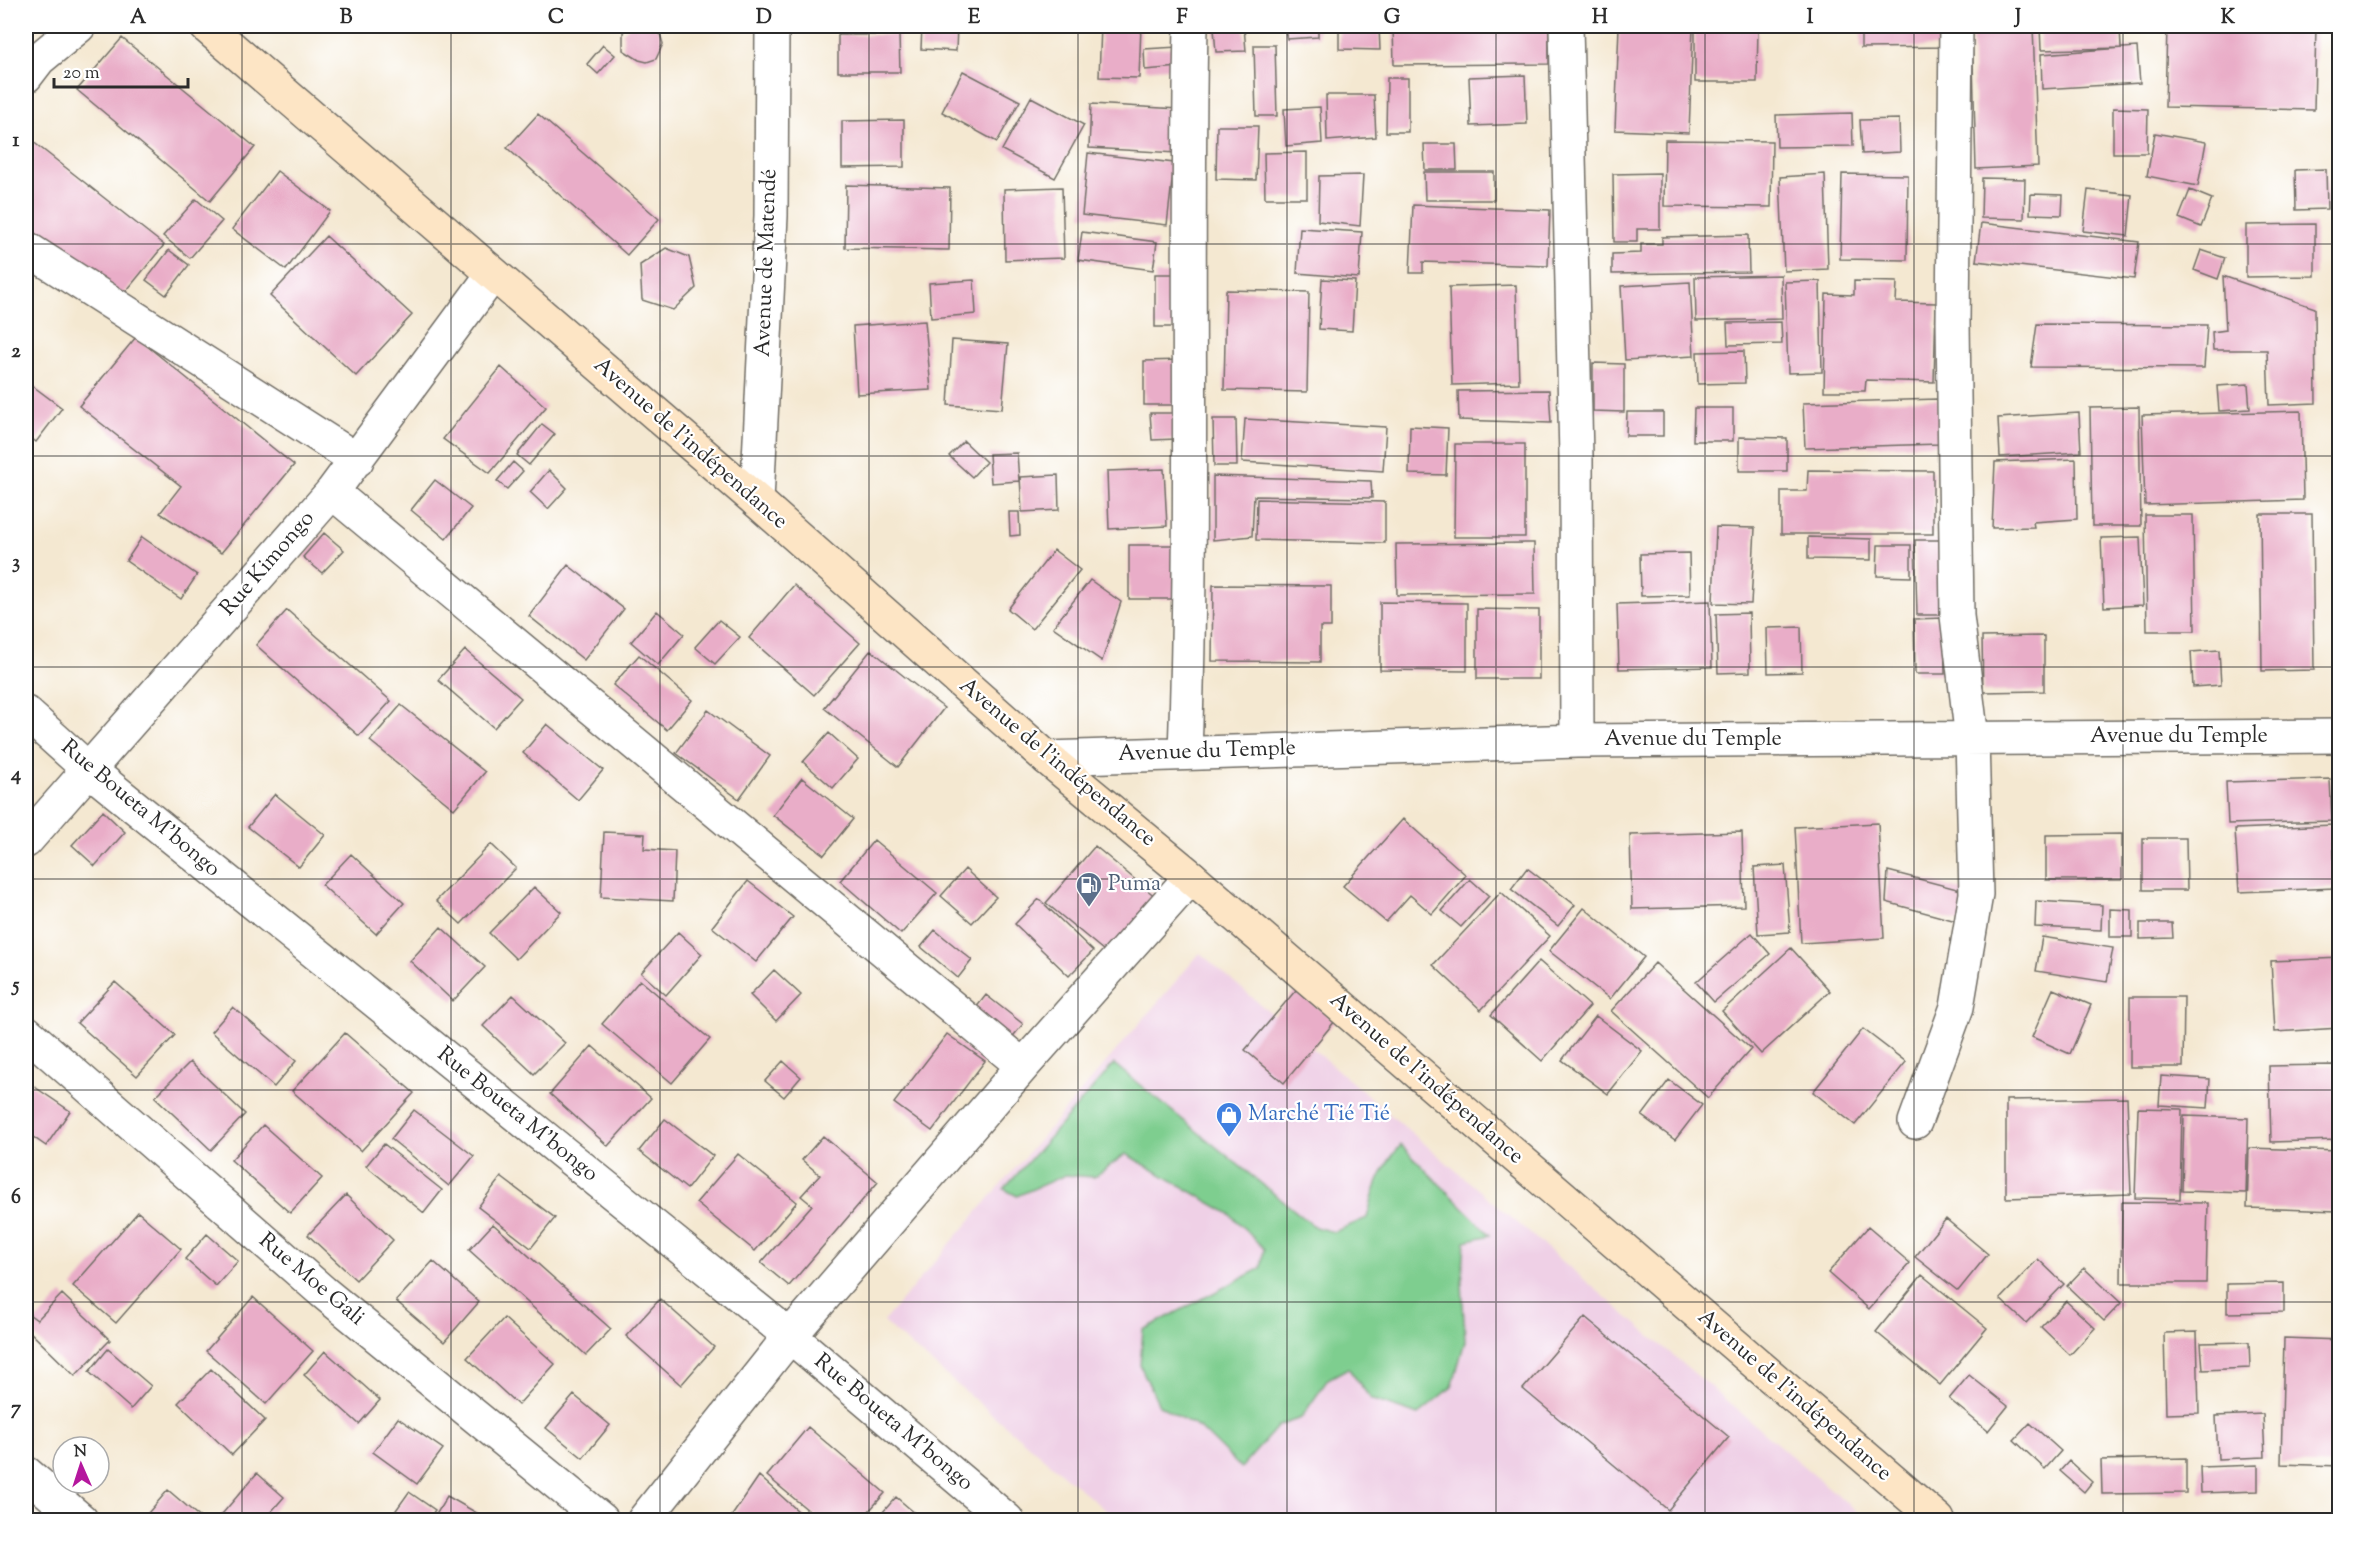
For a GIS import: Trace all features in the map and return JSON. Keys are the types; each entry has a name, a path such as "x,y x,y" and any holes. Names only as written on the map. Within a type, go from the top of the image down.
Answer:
{"street":[{"path":"26,76 39,59 79,26"},
{"name":"Avenue de l'indépendance","path":"206,26 757,501 1047,758 1191,877 1938,1521"},
{"name":"Avenue de Matendé","path":"757,501 771,216 772,26"},
{"path":"1185,752 1191,603 1188,194 1191,26"},
{"path":"1566,26 1576,457 1577,741"},
{"path":"1915,1122 1957,1007 1969,949 1976,894 1972,738 1957,616 1953,322 1956,26"},
{"path":"26,248 357,459"},
{"name":"Rue Kimongo","path":"26,841 332,492 493,274"},
{"path":"332,492 1023,1066"},
{"name":"Rue Boueta M'bongo","path":"26,713 88,770 790,1336 1007,1521"},
{"name":"Avenue du Temple","path":"1047,758 1577,741 2340,736"},
{"path":"644,1521 790,1336 1023,1066 1191,877"},
{"name":"Rue Moe Gali","path":"26,1032 323,1292 602,1521"},
{"path":"26,1473 81,1521"}],"shaded area":[{"name":"Marché Tié Tié","path":"1200,953 1867,1520 1117,1520 883,1322"}],"green space":[{"path":"1114,1064 1315,1227 1334,1232 1367,1218 1379,1179 1401,1145 1490,1235 1465,1241 1462,1283 1465,1341 1452,1387 1418,1415 1371,1399 1348,1368 1328,1379 1301,1418 1278,1426 1241,1468 1201,1429 1159,1405 1140,1365 1143,1330 1261,1268 1264,1249 1230,1214 1126,1154 1094,1177 1065,1175 1017,1196 1004,1189"}],"building":[{"path":"630,26 653,26 659,30 663,44 656,59 647,62 639,60 623,50 623,32"},
{"path":"922,26 957,26 956,51 921,49"},
{"path":"1101,26 1141,26 1139,78 1099,77"},
{"path":"1284,26 1318,26 1318,37 1287,39"},
{"path":"1339,26 1379,26 1380,50 1339,49"},
{"path":"1393,26 1549,26 1549,64 1394,65"},
{"path":"1619,26 1693,26 1689,133 1615,130"},
{"path":"1695,26 1758,26 1757,82 1695,82"},
{"path":"1861,26 1950,26 1950,47 1861,48"},
{"path":"1972,26 2033,26 2038,166 1976,169"},
{"path":"2040,26 2120,26 2121,48 2041,50"},
{"path":"2167,26 2316,26 2314,110 2165,107"},
{"path":"1244,27 1246,51 1216,52 1214,29"},
{"path":"838,35 899,35 900,72 838,72"},
{"path":"122,38 255,147 210,201 77,90"},
{"path":"603,45 615,55 598,74 587,64"},
{"path":"1254,45 1275,45 1277,116 1256,116"},
{"path":"1178,47 1179,67 1145,70 1144,49"},
{"path":"2137,47 2140,83 2042,89 2041,54"},
{"path":"963,71 1020,101 997,142 942,112"},
{"path":"1525,75 1527,124 1471,126 1469,77"},
{"path":"1387,78 1408,78 1408,132 1386,132"},
{"path":"1326,95 1374,95 1376,137 1327,141"},
{"path":"1031,97 1084,125 1055,178 1002,150"},
{"path":"1091,104 1179,109 1177,153 1089,148"},
{"path":"1320,107 1322,143 1286,146 1284,109"},
{"path":"2113,108 2148,109 2147,153 2113,153"},
{"path":"1852,113 1853,146 1777,147 1776,115"},
{"path":"538,114 659,219 627,255 507,148"},
{"path":"1899,119 1900,152 1862,154 1860,120"},
{"path":"904,120 904,167 842,168 842,121"},
{"path":"1217,126 1258,126 1256,180 1216,179"},
{"path":"2155,133 2206,142 2198,186 2147,176"},
{"path":"1665,140 1772,141 1771,207 1664,206"},
{"path":"32,141 164,245 119,300 26,226 26,149"},
{"path":"1424,144 1456,144 1457,170 1425,170"},
{"path":"1307,152 1307,198 1265,198 1264,153"},
{"path":"1088,153 1174,163 1167,225 1082,215"},
{"path":"2326,169 2327,209 2296,210 2295,170"},
{"path":"277,171 330,211 286,270 232,229"},
{"path":"1424,172 1494,172 1494,200 1425,200"},
{"path":"1660,173 1660,229 1637,229 1637,242 1614,242 1613,174"},
{"path":"1825,174 1828,269 1784,271 1780,177"},
{"path":"1842,174 1908,175 1907,260 1840,259"},
{"path":"1363,175 1360,226 1318,221 1319,176"},
{"path":"1982,178 2025,179 2024,219 1981,218"},
{"path":"846,185 950,188 949,250 845,248"},
{"path":"1062,187 1064,258 1005,260 1004,189"},
{"path":"2088,190 2132,195 2128,236 2083,231"},
{"path":"2190,190 2212,199 2201,227 2179,218"},
{"path":"2031,194 2063,195 2062,215 2030,214"},
{"path":"196,199 222,221 190,258 163,236"},
{"path":"1413,205 1550,210 1548,266 1423,262 1423,273 1410,273"},
{"path":"1981,223 2139,242 2134,279 1976,261"},
{"path":"2315,224 2315,276 2246,277 2246,225"},
{"path":"1300,228 1362,232 1359,278 1297,273"},
{"path":"1082,232 1157,242 1153,270 1078,260"},
{"path":"1748,235 1749,272 1612,274 1612,254 1641,253 1641,244 1662,244 1662,237"},
{"path":"326,236 412,315 356,376 270,296"},
{"path":"666,248 689,257 696,288 673,310 642,300 640,265"},
{"path":"169,250 189,265 166,295 146,280"},
{"path":"2201,250 2225,258 2218,279 2194,270"},
{"path":"1155,274 1180,274 1180,327 1155,327"},
{"path":"1781,275 1782,319 1696,321 1695,277"},
{"path":"2223,276 2315,308 2316,403 2269,405 2267,350 2213,350 2212,332 2226,330"},
{"path":"1322,279 1355,281 1352,331 1319,329"},
{"path":"974,280 976,314 931,318 929,283"},
{"path":"1820,281 1822,372 1788,373 1785,282"},
{"path":"1854,281 1897,282 1896,302 1936,303 1934,382 1866,380 1865,391 1824,391 1826,294 1854,295"},
{"path":"1690,282 1694,356 1625,360 1621,286"},
{"path":"1516,285 1519,383 1452,385 1449,287"},
{"path":"1226,290 1309,292 1307,392 1224,390"},
{"path":"925,321 931,390 857,394 853,326"},
{"path":"1781,322 1782,344 1728,345 1727,323"},
{"path":"2037,324 2207,325 2204,368 2031,367"},
{"path":"136,337 294,465 221,553 160,513 181,486 79,406"},
{"path":"952,340 1008,344 1002,409 948,405"},
{"path":"1744,351 1745,383 1698,384 1697,352"},
{"path":"1181,360 1181,405 1144,405 1144,361"},
{"path":"1593,363 1624,364 1624,412 1593,411"},
{"path":"501,367 546,407 490,473 443,439"},
{"path":"26,381 62,408 36,442 26,434"},
{"path":"2248,384 2250,409 2219,411 2217,386"},
{"path":"1549,390 1551,423 1459,420 1458,391"},
{"path":"1938,399 1940,444 1805,448 1803,403"},
{"path":"2139,407 2141,526 2092,526 2090,408"},
{"path":"1694,408 1733,408 1733,441 1693,441"},
{"path":"2301,411 2303,500 2145,505 2142,415"},
{"path":"1627,412 1663,412 1663,436 1626,436"},
{"path":"1150,413 1175,413 1176,439 1152,440"},
{"path":"2079,413 2081,452 2000,457 1998,418"},
{"path":"1213,419 1236,419 1237,466 1214,466"},
{"path":"1245,419 1386,427 1383,471 1242,462"},
{"path":"542,424 555,434 529,465 517,455"},
{"path":"1410,426 1448,428 1446,475 1409,474"},
{"path":"1739,437 1787,438 1787,471 1739,471"},
{"path":"964,441 986,462 972,477 949,456"},
{"path":"1455,444 1525,444 1525,537 1454,537"},
{"path":"1017,453 1019,481 991,483 989,454"},
{"path":"2076,459 2077,519 2033,522 2034,527 1992,528 1995,462"},
{"path":"513,462 523,471 507,489 497,481"},
{"path":"1164,469 1167,526 1109,529 1107,471"},
{"path":"549,470 567,488 548,509 530,492"},
{"path":"1808,470 1933,471 1933,534 1781,534 1781,491 1807,491"},
{"path":"1058,475 1059,510 1022,512 1020,477"},
{"path":"1213,476 1371,481 1372,498 1254,496 1252,536 1213,540"},
{"path":"435,480 471,508 446,539 411,510"},
{"path":"1257,499 1385,502 1385,543 1256,540"},
{"path":"1009,512 1019,512 1020,535 1010,536"},
{"path":"2260,514 2312,514 2314,670 2262,671"},
{"path":"2145,515 2193,515 2195,631 2147,631"},
{"path":"1716,527 1755,528 1751,604 1713,603"},
{"path":"324,533 344,550 322,573 303,557"},
{"path":"142,537 197,575 181,599 126,561"},
{"path":"1808,537 1871,539 1871,560 1808,559"},
{"path":"2140,537 2143,605 2104,607 2101,538"},
{"path":"1915,540 1946,540 1947,615 1917,615"},
{"path":"1534,543 1535,594 1397,595 1396,544"},
{"path":"1129,545 1184,545 1184,599 1129,599"},
{"path":"1878,545 1911,545 1911,577 1877,576"},
{"path":"1054,550 1080,570 1032,629 1008,609"},
{"path":"1689,553 1690,595 1641,596 1640,554"},
{"path":"568,565 624,609 584,660 529,616"},
{"path":"1090,580 1121,602 1102,661 1053,627"},
{"path":"794,585 860,643 814,695 749,638"},
{"path":"1213,585 1331,586 1331,627 1320,627 1320,662 1212,661"},
{"path":"1710,601 1712,667 1619,669 1617,604"},
{"path":"1380,602 1467,603 1467,671 1380,670"},
{"path":"1477,609 1539,610 1539,679 1477,679"},
{"path":"287,610 391,701 359,736 256,645"},
{"path":"657,611 684,634 658,665 631,642"},
{"path":"1749,613 1750,672 1718,673 1716,614"},
{"path":"1944,618 1945,674 1915,674 1914,619"},
{"path":"719,620 740,637 715,664 695,647"},
{"path":"1801,627 1802,672 1768,673 1767,628"},
{"path":"2044,636 2044,691 1983,692 1982,637"},
{"path":"465,650 521,698 494,728 438,680"},
{"path":"871,650 944,708 898,767 824,708"},
{"path":"2219,650 2221,685 2193,687 2191,652"},
{"path":"639,655 692,700 667,730 613,685"},
{"path":"401,705 485,772 454,809 370,741"},
{"path":"708,710 770,756 739,799 676,753"},
{"path":"547,724 603,770 578,800 523,753"},
{"path":"829,733 858,759 833,788 803,762"},
{"path":"802,778 853,819 824,855 773,815"},
{"path":"2330,779 2332,821 2228,824 2226,782"},
{"path":"275,794 325,835 299,867 248,827"},
{"path":"103,811 125,832 95,866 72,845"},
{"path":"1403,819 1466,875 1432,914 1410,895 1386,922 1343,886"},
{"path":"1878,823 1884,938 1801,943 1795,827"},
{"path":"2333,825 2335,888 2239,892 2235,829"},
{"path":"604,832 645,834 644,849 675,851 673,901 601,897"},
{"path":"1742,832 1744,906 1632,909 1630,835"},
{"path":"2122,834 2122,880 2046,880 2046,835"},
{"path":"2143,838 2186,838 2187,890 2143,890"},
{"path":"874,840 937,893 901,934 840,881"},
{"path":"491,844 516,868 461,924 436,901"},
{"path":"1095,846 1157,898 1109,955 1046,903"},
{"path":"351,854 404,903 376,934 322,885"},
{"path":"1785,865 1790,932 1758,934 1754,867"},
{"path":"1527,868 1575,905 1558,926 1511,889"},
{"path":"965,869 996,897 972,923 941,896"},
{"path":"1888,871 1980,895 1982,928 1886,902"},
{"path":"1470,879 1489,896 1461,927 1442,911"},
{"path":"748,881 793,917 756,962 712,927"},
{"path":"534,887 561,912 516,959 489,933"},
{"path":"1501,892 1550,936 1481,1010 1433,965"},
{"path":"1039,899 1093,951 1069,976 1015,924"},
{"path":"2036,901 2102,905 2101,930 2035,927"},
{"path":"1584,908 1644,957 1610,999 1549,951"},
{"path":"2110,909 2132,910 2132,937 2110,937"},
{"path":"2140,923 2172,923 2173,938 2140,939"},
{"path":"441,927 485,967 453,1001 410,961"},
{"path":"935,930 972,960 958,978 921,947"},
{"path":"678,932 702,954 666,995 641,973"},
{"path":"1752,933 1770,954 1714,1002 1696,982"},
{"path":"2042,937 2113,948 2107,982 2036,971"},
{"path":"1791,948 1830,991 1761,1054 1722,1011"},
{"path":"2340,958 2340,1028 2275,1032 2271,961"},
{"path":"1539,961 1590,1006 1542,1061 1491,1015"},
{"path":"1655,963 1751,1049 1708,1098 1611,1011"},
{"path":"774,970 801,995 776,1021 750,995"},
{"path":"640,980 710,1039 672,1083 602,1024"},
{"path":"115,982 175,1035 137,1076 77,1023"},
{"path":"2053,989 2091,1005 2070,1054 2032,1037"},
{"path":"1296,990 1335,1021 1284,1083 1245,1050"},
{"path":"513,995 565,1043 534,1074 483,1026"},
{"path":"986,995 1023,1024 1005,1046 968,1018"},
{"path":"2130,997 2184,997 2183,1067 2130,1067"},
{"path":"233,1007 296,1061 274,1087 211,1032"},
{"path":"1596,1016 1642,1051 1608,1094 1562,1060"},
{"path":"1863,1029 1906,1062 1855,1125 1813,1092"},
{"path":"345,1033 414,1093 361,1151 292,1091"},
{"path":"947,1034 985,1061 932,1131 894,1103"},
{"path":"592,1046 651,1098 608,1146 550,1094"},
{"path":"783,1061 801,1077 784,1097 765,1081"},
{"path":"190,1062 245,1114 211,1150 155,1097"},
{"path":"2335,1065 2337,1140 2271,1142 2269,1066"},
{"path":"2161,1076 2210,1079 2208,1108 2159,1105"},
{"path":"1669,1080 1702,1105 1675,1140 1642,1116"},
{"path":"26,1081 70,1111 46,1146 26,1132"},
{"path":"2127,1098 2131,1194 2006,1198 2006,1100"},
{"path":"2138,1108 2182,1109 2180,1199 2135,1198"},
{"path":"414,1110 474,1156 449,1186 391,1139"},
{"path":"2184,1116 2248,1118 2246,1193 2182,1191"},
{"path":"665,1119 713,1156 687,1189 639,1151"},
{"path":"263,1125 322,1178 290,1213 231,1160"},
{"path":"823,1136 878,1182 789,1286 761,1263 812,1205 801,1196 820,1175 802,1160"},
{"path":"384,1144 442,1190 424,1213 366,1166"},
{"path":"2249,1148 2338,1151 2337,1211 2247,1208"},
{"path":"738,1154 797,1202 755,1251 696,1203"},
{"path":"501,1177 555,1218 531,1248 478,1207"},
{"path":"346,1195 393,1240 356,1280 308,1235"},
{"path":"2122,1202 2208,1203 2206,1283 2121,1283"},
{"path":"138,1212 181,1249 116,1323 73,1286"},
{"path":"1946,1219 1988,1254 1958,1291 1915,1257"},
{"path":"493,1224 611,1329 586,1355 469,1250"},
{"path":"1868,1227 1910,1263 1869,1309 1828,1273"},
{"path":"207,1234 238,1261 216,1286 185,1259"},
{"path":"2038,1259 2064,1284 2026,1323 2000,1299"},
{"path":"433,1261 479,1302 444,1342 396,1301"},
{"path":"2084,1268 2121,1303 2104,1321 2067,1286"},
{"path":"1922,1275 1987,1328 1940,1385 1876,1332"},
{"path":"2284,1283 2284,1312 2227,1313 2227,1284"},
{"path":"62,1294 110,1340 75,1376 28,1330 26,1333 26,1312 37,1320"},
{"path":"253,1297 313,1351 266,1404 206,1351"},
{"path":"660,1299 714,1347 681,1385 626,1336"},
{"path":"2066,1301 2095,1328 2070,1355 2041,1327"},
{"path":"1585,1317 1729,1437 1668,1510 1523,1389"},
{"path":"504,1318 555,1364 518,1405 467,1358"},
{"path":"2197,1332 2199,1413 2166,1414 2164,1333"},
{"path":"2284,1338 2340,1340 2340,1466 2281,1464"},
{"path":"2249,1342 2250,1368 2203,1370 2201,1343"},
{"path":"108,1349 151,1386 131,1409 89,1372"},
{"path":"325,1351 380,1400 359,1424 304,1375"},
{"path":"211,1369 265,1420 232,1455 178,1403"},
{"path":"1969,1375 2008,1406 1988,1431 1949,1399"},
{"path":"574,1395 610,1425 583,1458 546,1428"},
{"path":"2263,1414 2265,1457 2218,1459 2216,1416"},
{"path":"398,1418 443,1449 417,1484 373,1452"},
{"path":"2030,1423 2061,1451 2045,1469 2014,1440"},
{"path":"808,1427 885,1493 861,1520 820,1520 767,1476"},
{"path":"2186,1458 2186,1493 2102,1494 2101,1460"},
{"path":"2069,1461 2092,1482 2084,1492 2060,1471"},
{"path":"2258,1465 2258,1491 2201,1493 2200,1467"},
{"path":"257,1473 284,1497 264,1520 217,1520"},
{"path":"759,1476 808,1520 729,1520"},
{"path":"168,1490 203,1520 142,1520"},
{"path":"409,1492 435,1510 428,1520 389,1520"},
{"path":"447,1496 489,1520 433,1520"},
{"path":"896,1497 923,1520 876,1520"}],"place":[{"name":"Puma","path":"1089,908"},
{"name":"Marché Tié Tié","path":"1229,1138"}]}
